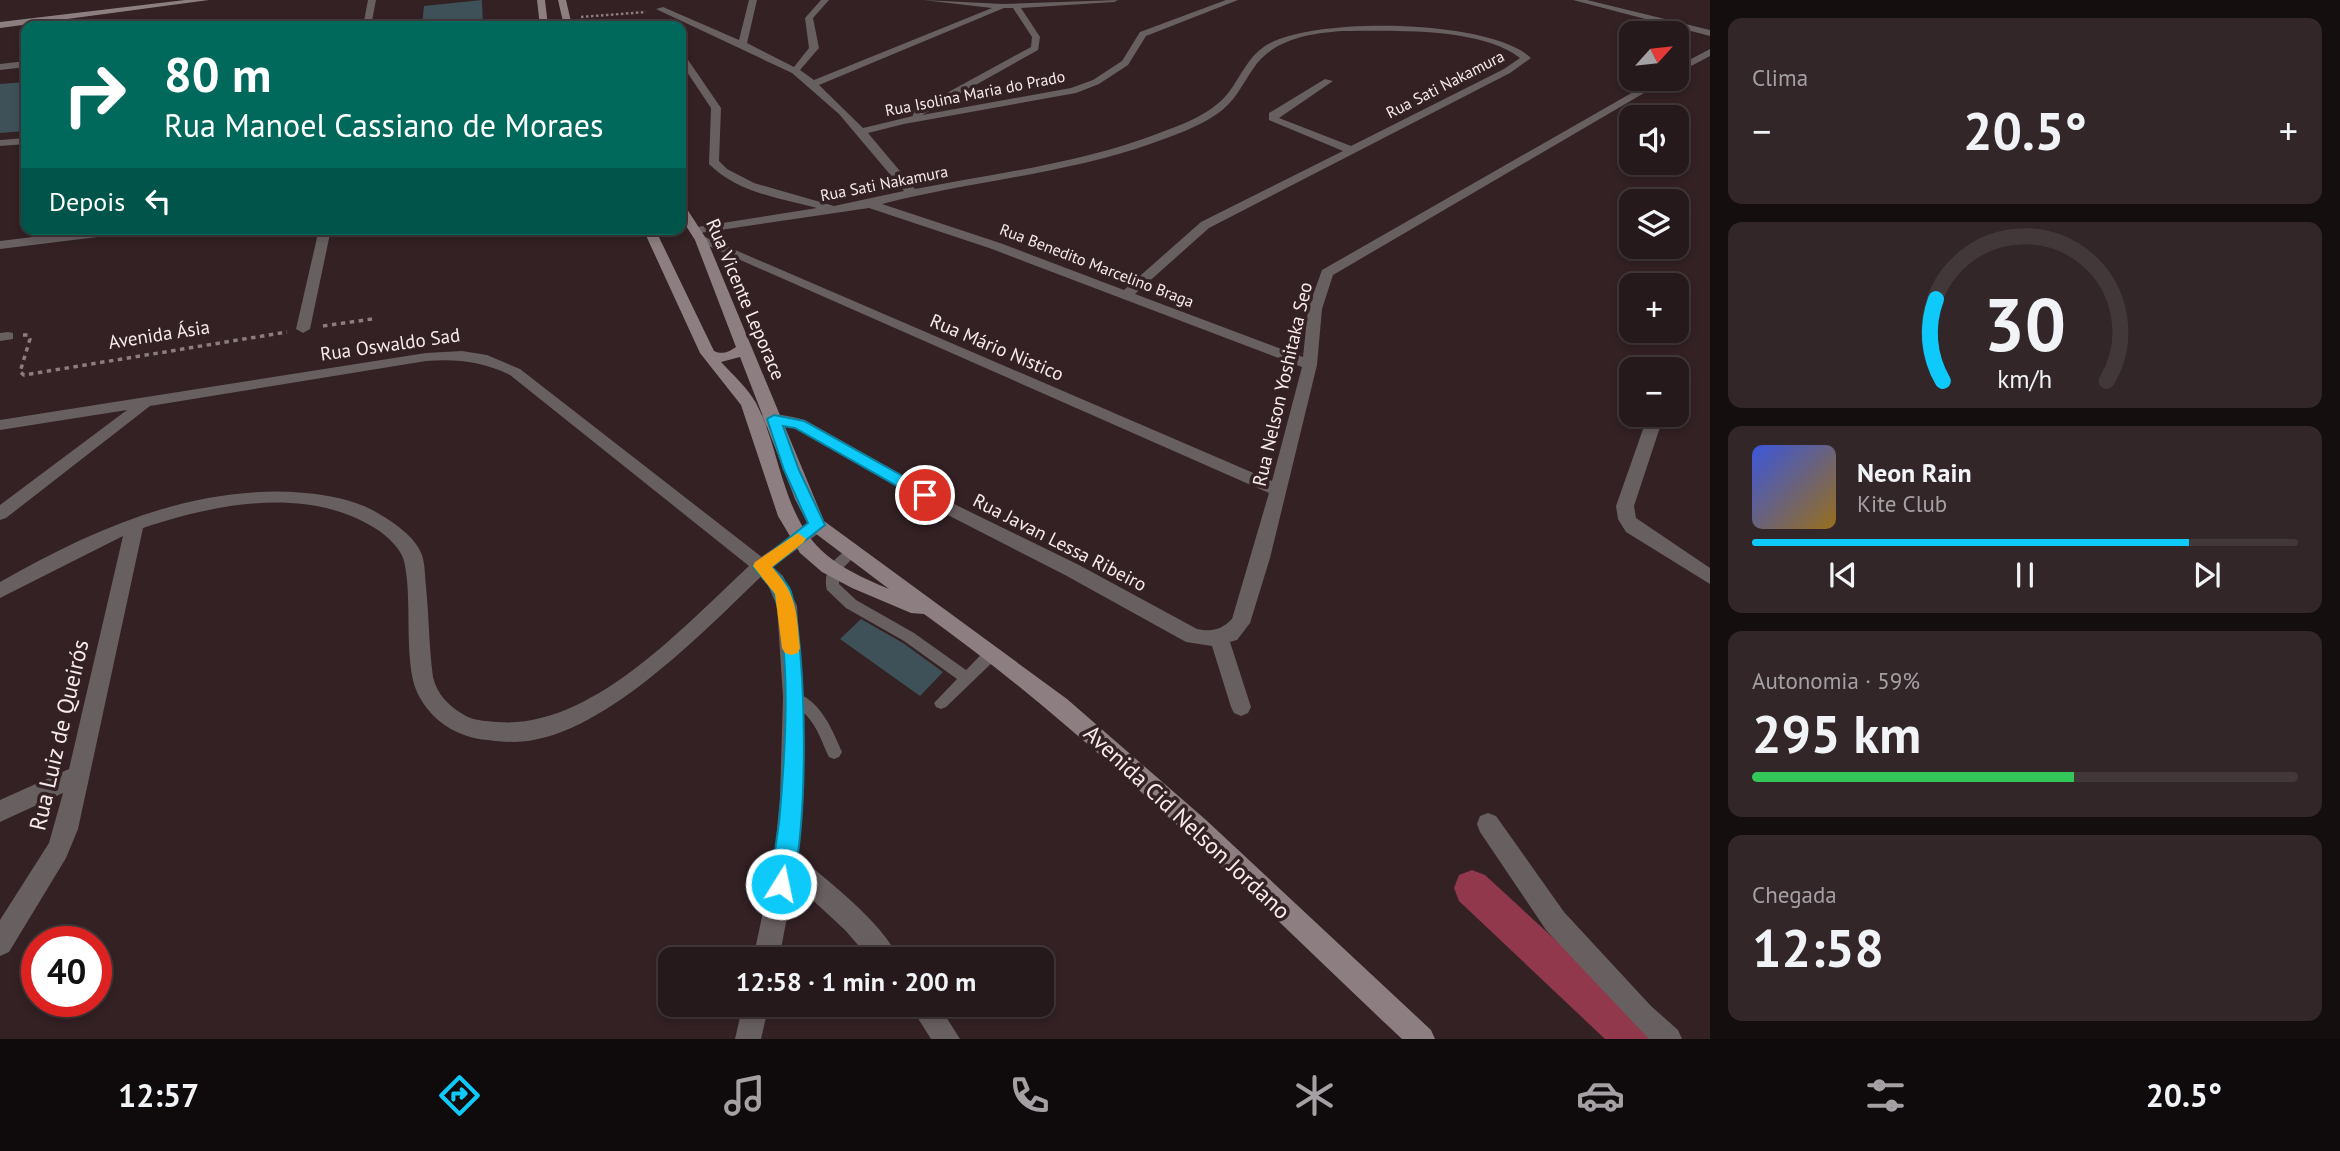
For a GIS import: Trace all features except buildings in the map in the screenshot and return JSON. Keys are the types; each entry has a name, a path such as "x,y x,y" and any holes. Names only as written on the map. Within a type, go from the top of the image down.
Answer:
{"main road":[{"path":"33,21 205,0"},
{"path":"541,0 543,21"},
{"path":"562,0 567,21"},
{"path":"0,25 21,22"},
{"name":"Rua Vicente Leporace","path":"686,216 699,235 745,347 765,420 817,525"},
{"path":"652,235 707,353 765,420 776,487 798,538"},
{"path":"707,353 725,358 735,355 745,347"},
{"name":"Avenida Cid Nelson Jordano","path":"817,525 993,653 1062,707 1422,1039"},
{"name":"Avenida Cid Nelson Jordano","path":"798,538 808,551 834,569 888,596 943,618"}],"street":[{"path":"368,21 372,0"},
{"path":"741,44 753,0"},
{"path":"795,71 814,48 808,18 825,0"},
{"path":"927,0 1003,6 1114,0"},
{"name":"Rua Isolina Maria do Prado","path":"860,132 904,121 1049,97 1096,82 1125,63 1143,34 1234,0"},
{"path":"1577,0 1710,33"},
{"path":"904,121 1035,48 1036,37 1015,5"},
{"path":"813,83 1003,6"},
{"path":"659,7 741,44 813,83 860,132 912,193"},
{"name":"Rua Sati Nakamura","path":"699,235 869,204 1097,157 1178,127 1224,104 1252,61 1261,52 1305,34 1344,29 1457,34 1510,45 1522,52 1526,58 1523,62 1205,225 1127,294"},
{"path":"1689,64 1710,52"},
{"path":"686,64 716,108 713,162 719,170 748,184 835,210"},
{"path":"0,67 21,65"},
{"path":"1328,80 1282,108 1273,115 1274,120 1351,150"},
{"name":"Rua Nelson Yoshitaka Seo","path":"1219,637 1230,634 1240,623 1310,365 1315,309 1327,273 1642,91"},
{"path":"934,105 955,113"},
{"path":"0,143 21,141"},
{"name":"Rua Benedito Marcelino Braga","path":"869,204 940,226 1127,294 1310,365"},
{"path":"0,245 81,235"},
{"path":"303,329 324,235"},
{"name":"Rua Mário Nistico","path":"699,235 1278,490"},
{"name":"Rua Oswaldo Sad","path":"0,425 145,404 426,357 480,356 514,372 761,566 776,581 787,606 793,697 791,798 786,860 768,947"},
{"path":"0,514 145,404"},
{"name":"Rua Javan Lessa Ribeiro","path":"765,420 799,424 946,507 1072,570 1193,636 1208,639 1219,637"},
{"path":"1652,427 1625,506 1627,519 1632,527 1710,577"},
{"path":"0,591 42,567 135,524 215,503 263,498 303,498 345,505 381,520 403,539 413,556 427,693 444,713 467,728 491,734 519,734 564,721 606,700 643,674 761,566 817,525"},
{"name":"Rua Luiz de Queirós","path":"0,943 58,850 80,774 135,524"},
{"path":"1219,637 1241,707"},
{"path":"0,811 80,774"},
{"path":"1488,824 1555,920 1642,1015 1670,1039"},
{"path":"786,860 854,921 876,947"},
{"path":"748,1039 753,1017"},
{"path":"931,1017 947,1039"}],"lane":[{"path":"852,553 834,569 832,586 851,604 909,637 967,678"},
{"path":"941,703 993,653"},
{"path":"793,697 809,706 821,720 834,752"}],"path":[{"path":"573,21 659,7"},
{"name":"Avenida Ásia","path":"4,337 30,336 20,372 24,375 372,319"}],"waterway":[{"path":"1472,888 1634,1039"}],"slow traffic":[{"path":"791,648 787,606 782,591 761,566 798,539"}],"route":[{"path":"781,884 786,860 791,798 791,640 787,606 782,591 761,566 817,525 791,470 774,419 799,424 925,495"}]}
